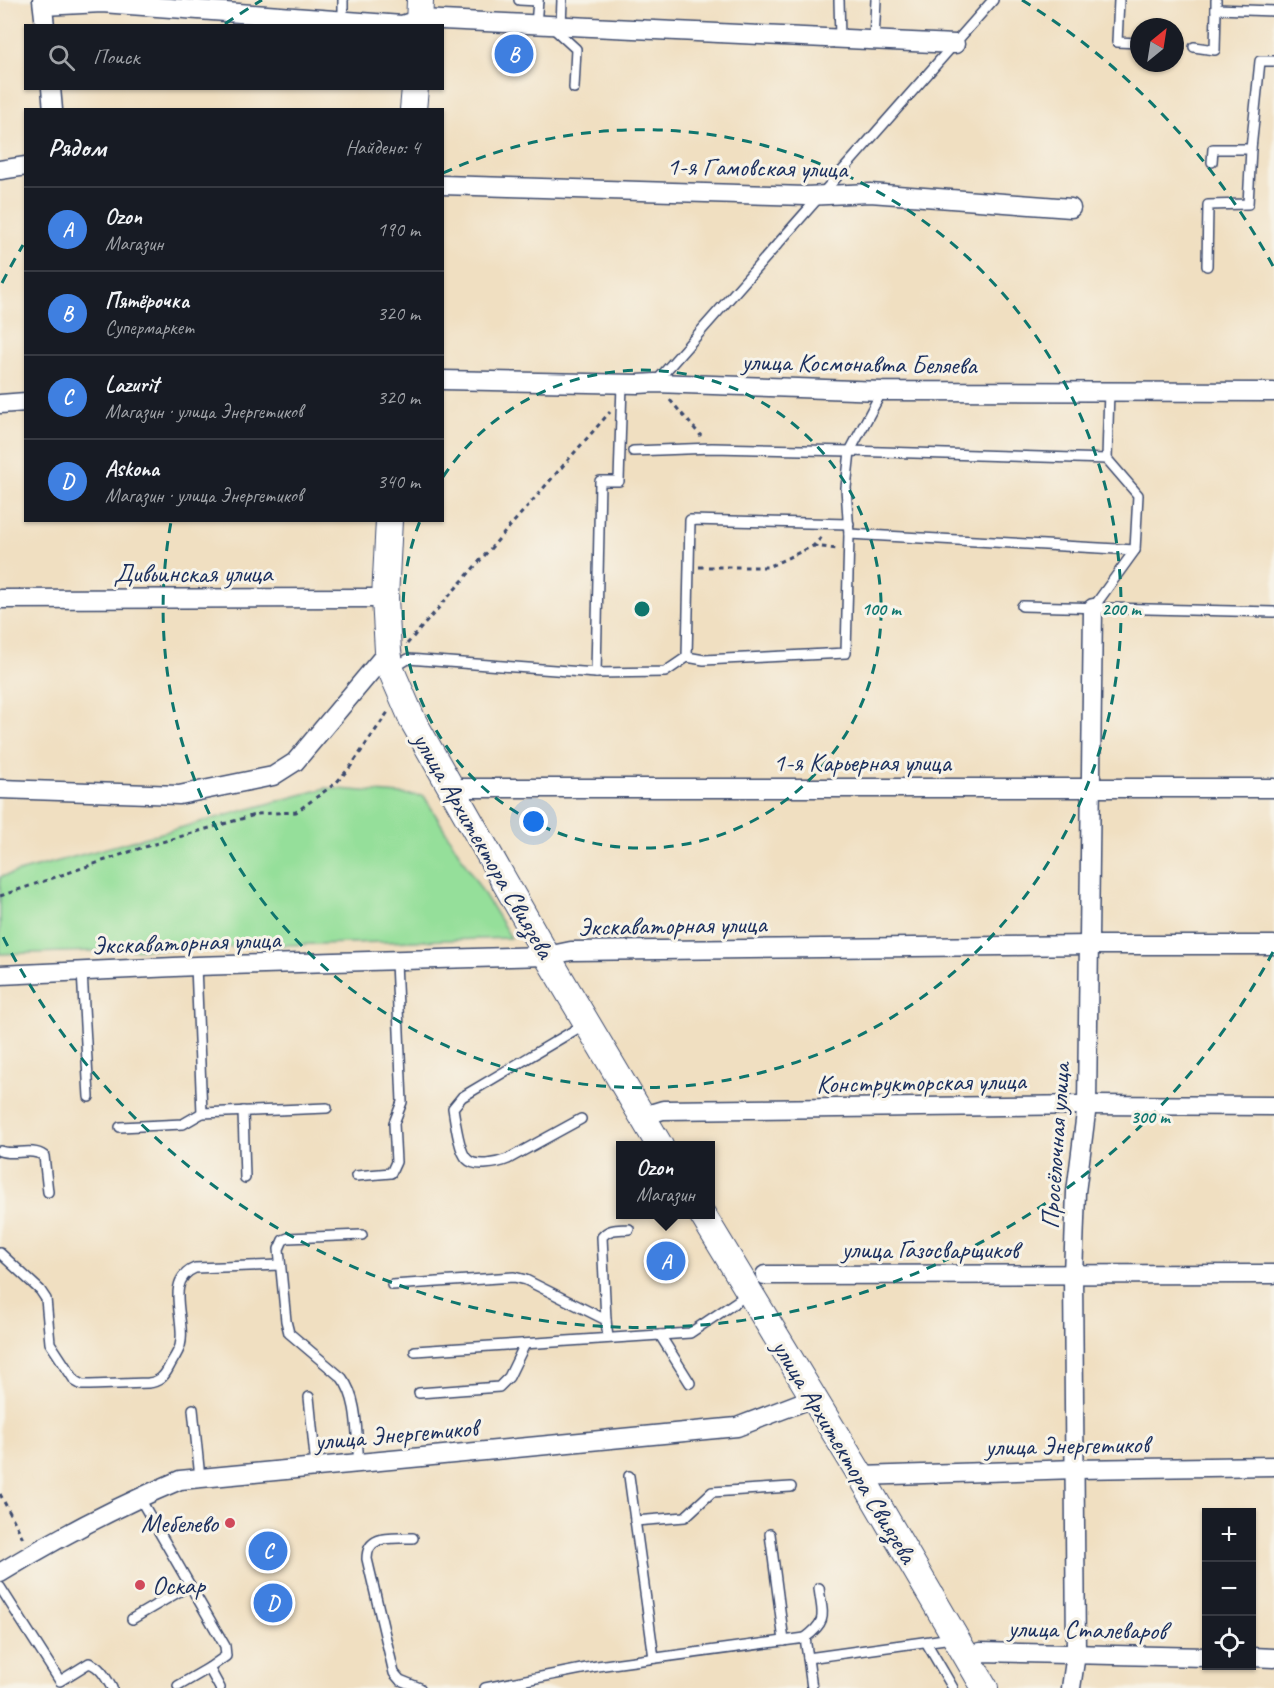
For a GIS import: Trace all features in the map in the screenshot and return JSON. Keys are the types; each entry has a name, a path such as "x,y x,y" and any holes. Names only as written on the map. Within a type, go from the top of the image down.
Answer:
{"main road":[{"path":"413,108 415,90"},
{"name":"улица Архитектора Свиязева","path":"389,522 385,598 394,656 413,721 547,956 657,1141"},
{"name":"улица Архитектора Свиязева","path":"705,1219 758,1284 813,1398 986,1688"}],"street":[{"path":"45,24 43,3 102,3 387,24"},
{"path":"404,24 420,15 549,25 955,44"},
{"path":"51,90 53,108"},
{"path":"0,170 24,166"},
{"name":"1-я Гамовская улица","path":"444,184 820,196 870,193 1071,208"},
{"name":"улица Космонавта Беляева","path":"444,381 655,383 882,391 1274,392"},
{"path":"0,404 24,402"},
{"name":"Дивьинская улица","path":"0,598 385,598"},
{"name":"Просёлочная улица","path":"1071,1688 1076,1654 1073,1275 1076,1192 1087,1105 1093,608"},
{"path":"0,789 179,795 273,776 295,762 394,656"},
{"name":"1-я Карьерная улица","path":"450,788 1274,788"},
{"name":"Экскаваторная улица","path":"0,975 196,966 547,956 571,951 1274,945"},
{"name":"Конструкторская улица","path":"642,1116 663,1110 1087,1105 1274,1106"},
{"name":"улица Газосварщиков","path":"758,1284 1073,1275 1274,1274"},
{"name":"улица Энергетиков","path":"0,1573 139,1497 180,1480 737,1426 813,1398"},
{"name":"улица Энергетиков","path":"861,1476 1274,1466"},
{"name":"улица Сталеваров","path":"962,1647 980,1652 1202,1657"},
{"path":"1256,1657 1274,1658"}],"lane":[{"path":"343,0 343,21"},
{"path":"519,0 538,0 549,25 576,49 574,88"},
{"path":"549,25 562,0"},
{"path":"839,0 840,38"},
{"path":"874,40 876,0"},
{"path":"655,383 993,0"},
{"path":"1119,0 1117,42 1130,43"},
{"path":"1194,47 1215,50 1216,4 1274,11"},
{"path":"1207,266 1208,205 1248,204 1260,61 1274,62"},
{"path":"1212,162 1213,149 1251,149"},
{"path":"596,673 600,481 619,480 622,384"},
{"path":"1093,608 1135,550 1138,495 1107,459 1109,390"},
{"path":"394,656 408,659 596,673 665,672 687,657 704,660 846,653 849,529 846,488 850,451 882,391"},
{"path":"633,451 712,448 1107,459"},
{"path":"687,657 690,520 835,524 849,529 1135,550"},
{"path":"1022,606 1274,612"},
{"path":"356,1176 391,1173 396,1162 394,1124 402,1102 396,960"},
{"path":"196,966 202,1113"},
{"path":"82,971 89,1097"},
{"path":"581,1119 501,1162 475,1163 470,1162 464,1154 453,1108 462,1097 586,1023"},
{"path":"120,1127 183,1124 202,1113 327,1108"},
{"path":"243,1111 245,1178"},
{"path":"0,1151 8,1154 41,1153 46,1161 48,1192"},
{"path":"608,1338 602,1237 606,1232 612,1230 629,1229"},
{"path":"359,1463 349,1387 342,1378 299,1344 290,1333 279,1249 283,1240 362,1235"},
{"path":"0,1253 40,1290 46,1299 50,1343 75,1381 90,1385 148,1383 162,1378 180,1345 178,1290 180,1279 186,1272 195,1268 280,1264"},
{"path":"392,1285 514,1277 526,1280 606,1320"},
{"path":"415,1351 690,1333 758,1284"},
{"path":"660,1335 690,1383"},
{"path":"419,1393 499,1387 509,1377 525,1344"},
{"path":"309,1397 316,1467"},
{"path":"193,1409 200,1478"},
{"path":"629,1476 654,1658"},
{"path":"635,1521 685,1517 712,1492 791,1487"},
{"path":"139,1497 227,1651 221,1661 178,1686"},
{"path":"770,1534 784,1641"},
{"path":"413,1538 380,1540 371,1543 367,1550 367,1559 393,1673 400,1680 420,1688"},
{"path":"132,1619 190,1585"},
{"path":"0,1587 58,1684 89,1663 96,1665 112,1688"},
{"path":"485,1688 597,1666 806,1638 822,1622 819,1588"},
{"path":"806,1638 812,1688"},
{"path":"808,1658 926,1642 962,1647"},
{"path":"926,1642 953,1688"},
{"path":"209,1668 220,1688"}],"path":[{"path":"655,383 712,448"},
{"path":"394,656 614,407 621,404"},
{"path":"688,567 768,567 813,546 835,524"},
{"path":"813,546 849,550"},
{"path":"0,896 141,848 258,814 296,812 336,783 351,766 390,708"},
{"path":"0,1494 31,1554"}],"green space":[{"path":"326,788 424,796 511,938 0,954 0,877"}],"place":[{"name":"Пятёрочка","path":"514,54"},
{"name":"Ozon","path":"666,1261"},
{"name":"Мебелево","path":"230,1523"},
{"name":"Lazurit","path":"268,1551"},
{"name":"Оскар","path":"140,1585"},
{"name":"Askona","path":"273,1603"}]}
